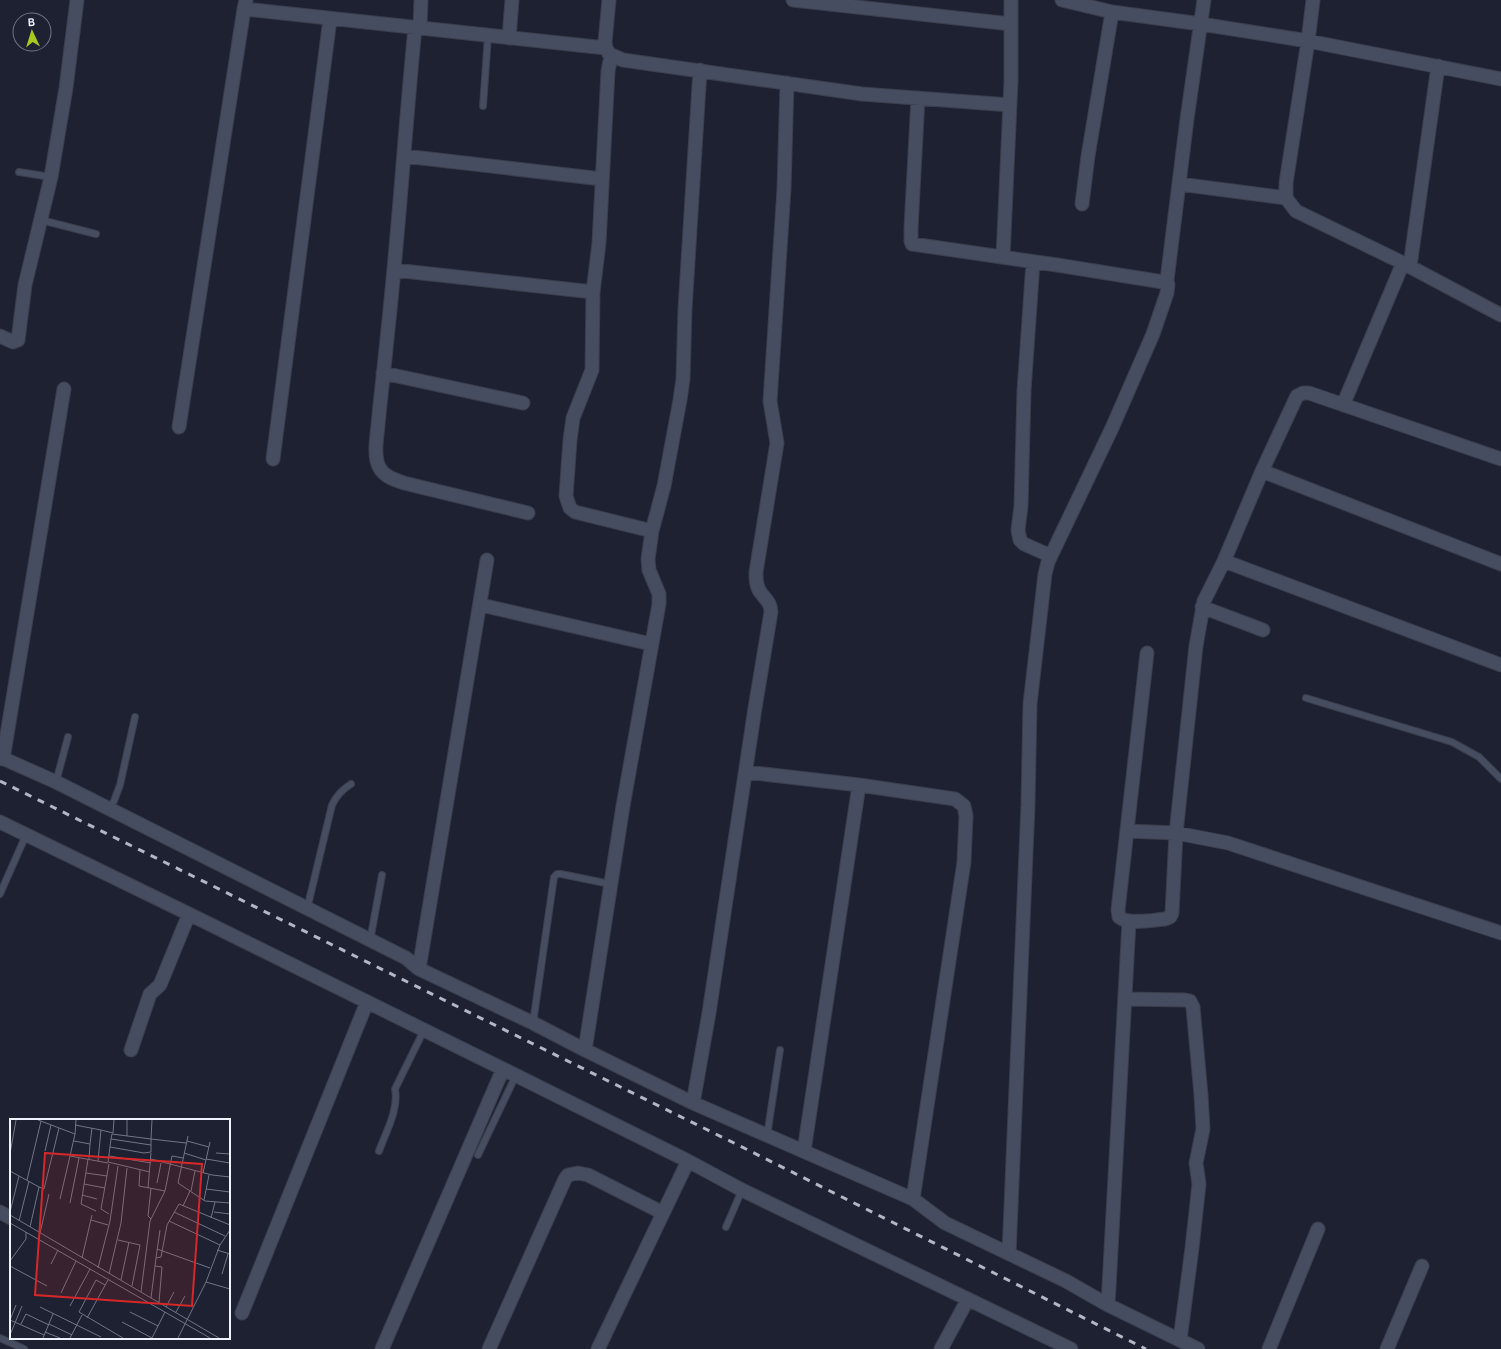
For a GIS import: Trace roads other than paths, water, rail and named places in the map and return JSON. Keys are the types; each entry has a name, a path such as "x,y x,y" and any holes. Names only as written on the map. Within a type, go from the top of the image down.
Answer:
{"street":[{"path":"0,336 13,342 18,340 26,285 51,177 66,88 77,0"},
{"path":"420,0 383,373 376,452 377,461 379,468 384,473 389,477 404,483 528,513"},
{"path":"509,38 512,0"},
{"path":"608,0 605,42 609,52 610,61 608,71 599,243 593,292 592,370 573,418 569,447 567,491 568,503 575,512 652,531"},
{"path":"793,0 1011,24"},
{"path":"1003,257 1010,106 1011,0"},
{"path":"1062,0 1112,12 1308,41 1438,66 1501,80"},
{"path":"1009,1254 1028,806 1030,704 1043,582 1048,562 1112,428 1153,334 1167,293 1168,284 1166,281 1204,0"},
{"path":"1313,0 1286,183 1286,198 1296,211 1406,265 1501,315"},
{"path":"179,427 245,5 330,19 509,38 609,52 623,60 862,94 1010,106"},
{"path":"1082,204 1088,156 1112,12"},
{"path":"272,459 330,19"},
{"path":"1343,405 1406,265 1438,66"},
{"path":"585,1050 610,884 659,604 659,594 649,570 648,559 652,531 664,486 683,379 684,309 700,70"},
{"path":"694,1104 771,612 769,602 757,586 756,572 777,443 770,401 784,189 787,83"},
{"path":"918,98 911,228 912,244 1156,282 1166,281"},
{"path":"404,156 602,179"},
{"path":"1179,184 1286,198"},
{"path":"1033,262 1024,391 1021,506 1018,530 1020,540 1024,544 1039,549 1051,556"},
{"path":"394,270 593,292"},
{"path":"383,373 523,403"},
{"path":"64,389 2,758 56,782 406,958 419,969 533,1023 694,1104 912,1199 945,1223 1066,1282 1108,1306 1198,1349"},
{"path":"1147,653 1118,910 1119,917 1122,920 1129,922 1165,919 1170,917 1172,913 1176,833 1196,646 1202,607 1209,588 1224,561 1262,471 1298,396 1303,393 1309,393 1501,459"},
{"path":"1262,471 1501,564"},
{"path":"419,969 481,605 487,560"},
{"path":"1224,561 1501,665"},
{"path":"481,605 651,644"},
{"path":"1202,607 1263,630"},
{"path":"746,772 859,785 955,799 962,803 966,810 964,862 912,1199"},
{"path":"804,1151 859,785"},
{"path":"0,822 503,1069 688,1161 742,1190 1071,1349"},
{"path":"1127,831 1176,833 1228,843 1501,933"},
{"path":"132,1050 150,994 160,985 189,914"},
{"path":"1108,1306 1126,999 1129,922"},
{"path":"1126,999 1185,1000 1190,1001 1193,1007 1202,1095 1203,1129 1196,1163 1198,1192 1180,1340"},
{"path":"242,1313 367,1002"},
{"path":"382,1349 503,1069"},
{"path":"598,1349 688,1161"},
{"path":"489,1349 568,1174 578,1173 588,1175 663,1214"},
{"path":"0,1212 10,1217"},
{"path":"1268,1349 1318,1230"},
{"path":"1387,1349 1422,1266"},
{"path":"941,1349 968,1299"}],"lane":[{"path":"483,106 488,36"},
{"path":"19,172 51,177"},
{"path":"41,220 96,234"},
{"path":"1306,698 1452,742 1479,757 1501,779"},
{"path":"109,809 114,801 120,785 135,717"},
{"path":"56,782 68,737"},
{"path":"307,909 332,805 342,790 351,784"},
{"path":"0,894 26,835"},
{"path":"370,941 382,874"},
{"path":"533,1023 552,884 555,876 561,874 610,884"},
{"path":"379,1151 395,1105 397,1097 395,1089 424,1030"},
{"path":"767,1136 780,1050"},
{"path":"478,1155 516,1076"},
{"path":"726,1227 742,1190"},
{"path":"0,1338 24,1349"}],"railway":[{"path":"0,781 734,1143 1146,1349"}]}
